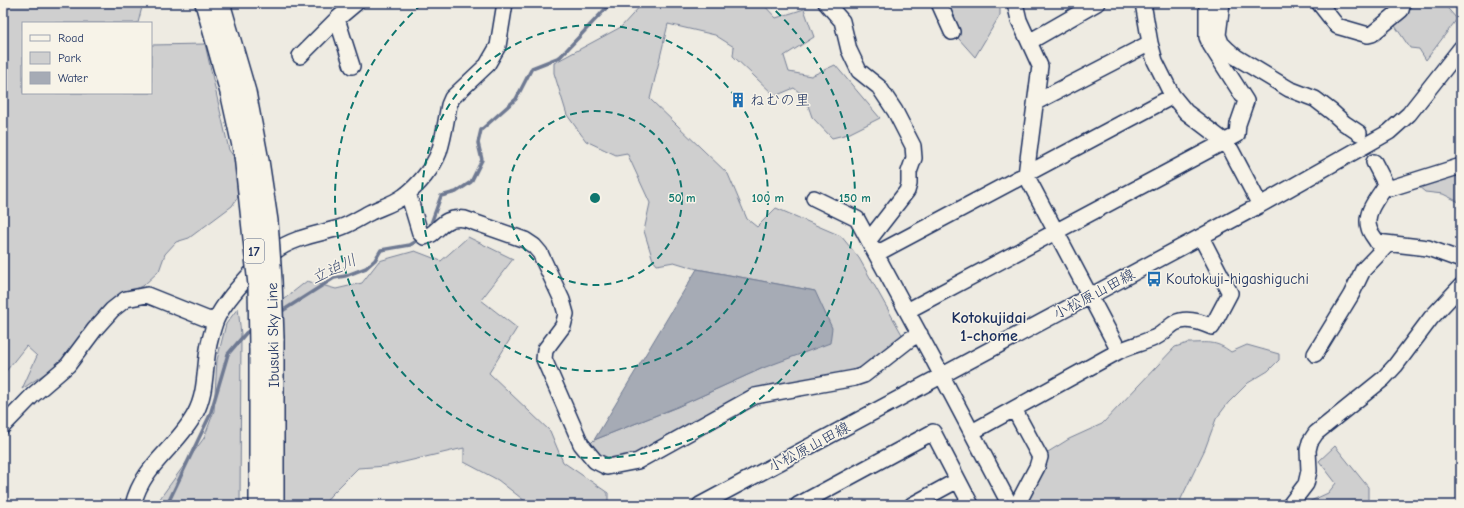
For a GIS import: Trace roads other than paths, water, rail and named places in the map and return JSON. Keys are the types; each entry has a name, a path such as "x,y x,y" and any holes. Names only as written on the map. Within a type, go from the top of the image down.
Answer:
{"main road":[{"name":"Ibusuki Sky Line","path":"205,3 268,221 272,280 266,343 259,505"},
{"name":"Ibusuki Sky Line","path":"220,3 246,92 251,158"},
{"name":"Ibusuki Sky Line","path":"266,343 274,505"}],"street":[{"path":"300,56 337,19 356,3"},
{"path":"132,505 136,492 143,478 152,466 184,432 195,413 202,397 209,344 216,320 241,284 274,252 288,243 343,227 403,197 417,185 440,151 449,105 452,98 487,65 498,46 505,3"},
{"path":"826,3 842,21 849,50 859,71 879,87 895,111 913,146 914,158 909,172 909,184 907,191 869,240"},
{"path":"939,3 952,32"},
{"path":"1015,3 1019,20 1040,66 1026,175 1119,351"},
{"path":"1029,42 1097,3"},
{"path":"1144,3 1150,43 1158,67 1173,96 1186,112 1224,141 1231,150 1260,205"},
{"path":"907,311 1237,135 1238,124 1246,101 1211,46 1207,37 1207,3"},
{"path":"1222,3 1218,35 1228,50 1236,57 1289,89 1315,99 1344,123 1359,133"},
{"path":"1319,3 1337,26 1368,35 1372,34 1402,10 1400,3"},
{"path":"337,19 352,66"},
{"path":"1036,102 1150,43"},
{"name":"小松原山田線","path":"700,505 1260,205 1389,132 1409,114 1461,48"},
{"path":"876,254 1173,96"},
{"path":"1374,162 1386,185 1391,188 1461,166"},
{"path":"1386,185 1372,204 1368,219 1369,228 1377,242 1428,248 1461,260"},
{"path":"408,193 420,233 424,237 429,236 445,222 458,218 465,219 525,240 534,246 540,253 562,300 566,314 563,326 545,350 544,359 581,444 595,461 607,467 638,461 755,396 855,378 864,375 910,339 920,334"},
{"path":"814,198 857,219 920,334 1010,505"},
{"path":"972,432 1119,351 1156,337 1176,322 1184,320 1202,322 1212,326 1230,293 1200,237"},
{"path":"1315,354 1351,295 1364,270 1388,244"},
{"path":"1290,505 1306,484 1309,471 1308,450 1310,442 1316,434 1383,379 1395,366 1431,318 1461,286"},
{"path":"3,426 33,395 68,366 95,329 112,310 126,300 147,295 207,319 216,320"},
{"path":"1014,409 1040,457 1017,505"},
{"path":"798,505 933,432 971,505"},
{"path":"912,505 958,480"}],"water":[{"path":"697,269 815,291 832,328 830,343 763,368 677,407 594,440"}],"waterway":[{"name":"立迫川","path":"429,229 441,196 456,192 471,182 482,160 478,143 481,130 516,99 532,68 560,57 611,3"},
{"name":"立迫川","path":"279,313 334,278 345,276 366,268 375,260 381,250 410,245 420,239"},
{"name":"立迫川","path":"167,505 210,415 228,354 246,333 253,328"}],"place":[{"name":"ねむの里","path":"738,100"},
{"name":"Koutokuji-higashiguchi","path":"1154,279"}],"district":[{"name":"Kotokujidai 1-chome","path":"989,327"}]}
